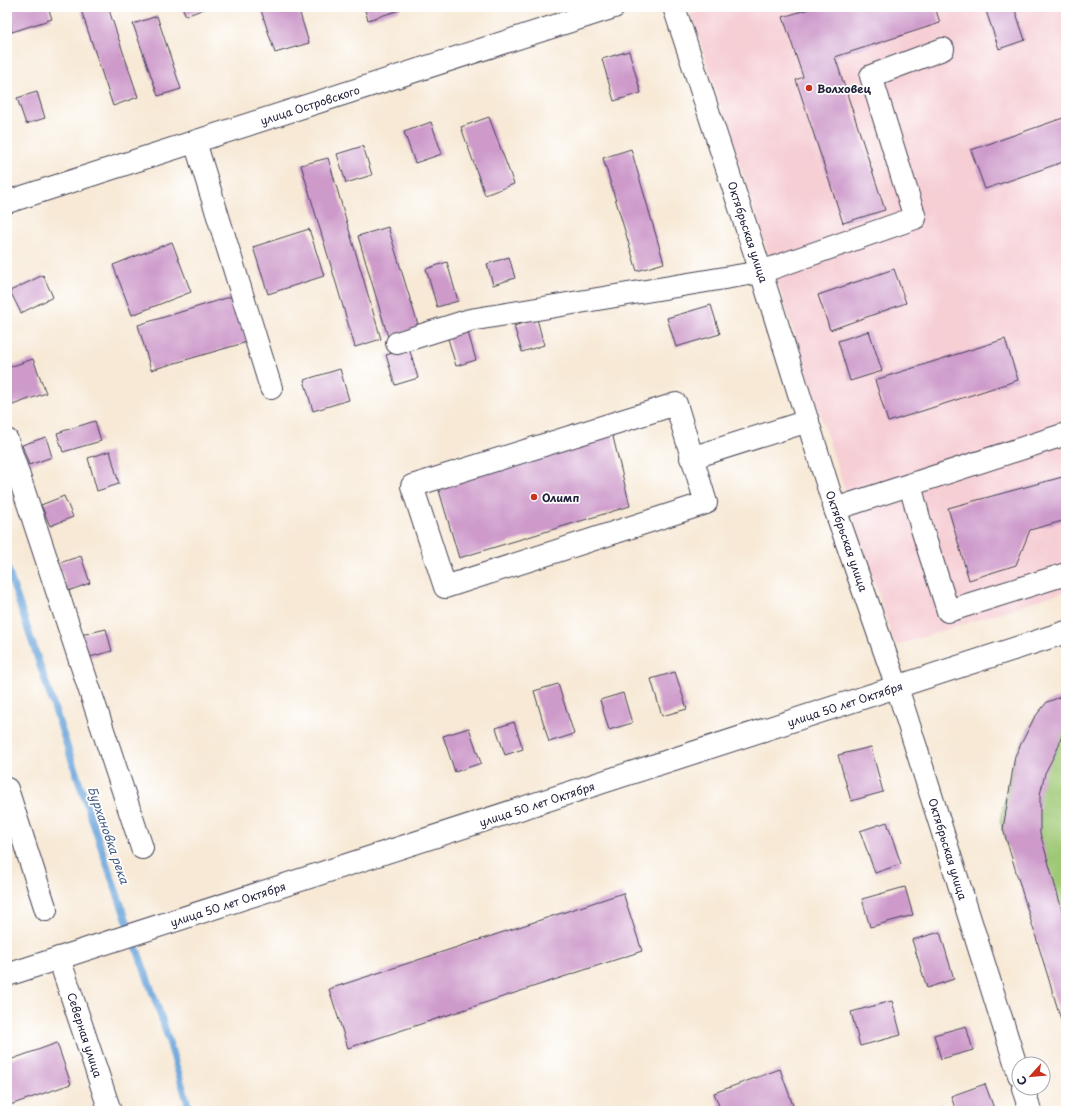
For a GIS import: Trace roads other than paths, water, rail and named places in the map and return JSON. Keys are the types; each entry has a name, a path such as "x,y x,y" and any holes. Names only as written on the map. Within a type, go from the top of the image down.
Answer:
{"main road":[{"name":"улица Островского","path":"7,202 614,7"},
{"name":"Октябрьская улица","path":"674,7 761,272 835,509 897,687 1013,1056"},
{"path":"397,343 470,320 761,272 915,218 871,76 942,50"},
{"path":"195,142 271,388"},
{"path":"676,404 691,458 706,503 445,587 412,486 676,404"},
{"path":"691,458 808,421"},
{"path":"835,509 1066,434"},
{"path":"7,440 142,848"},
{"path":"910,485 922,529 948,611 1066,574"},
{"name":"улица 50 лет Октября","path":"7,975 1066,632"},
{"path":"7,789 46,910"},
{"name":"Северная улица","path":"59,958 105,1110"},
{"path":"1025,1096 1030,1111"}],"waterway":[{"name":"Бурхановка река","path":"7,567 108,868 163,1022 190,1111"}],"place":[{"name":"Волховец","path":"809,88"},
{"name":"Олимп","path":"534,497"}]}
